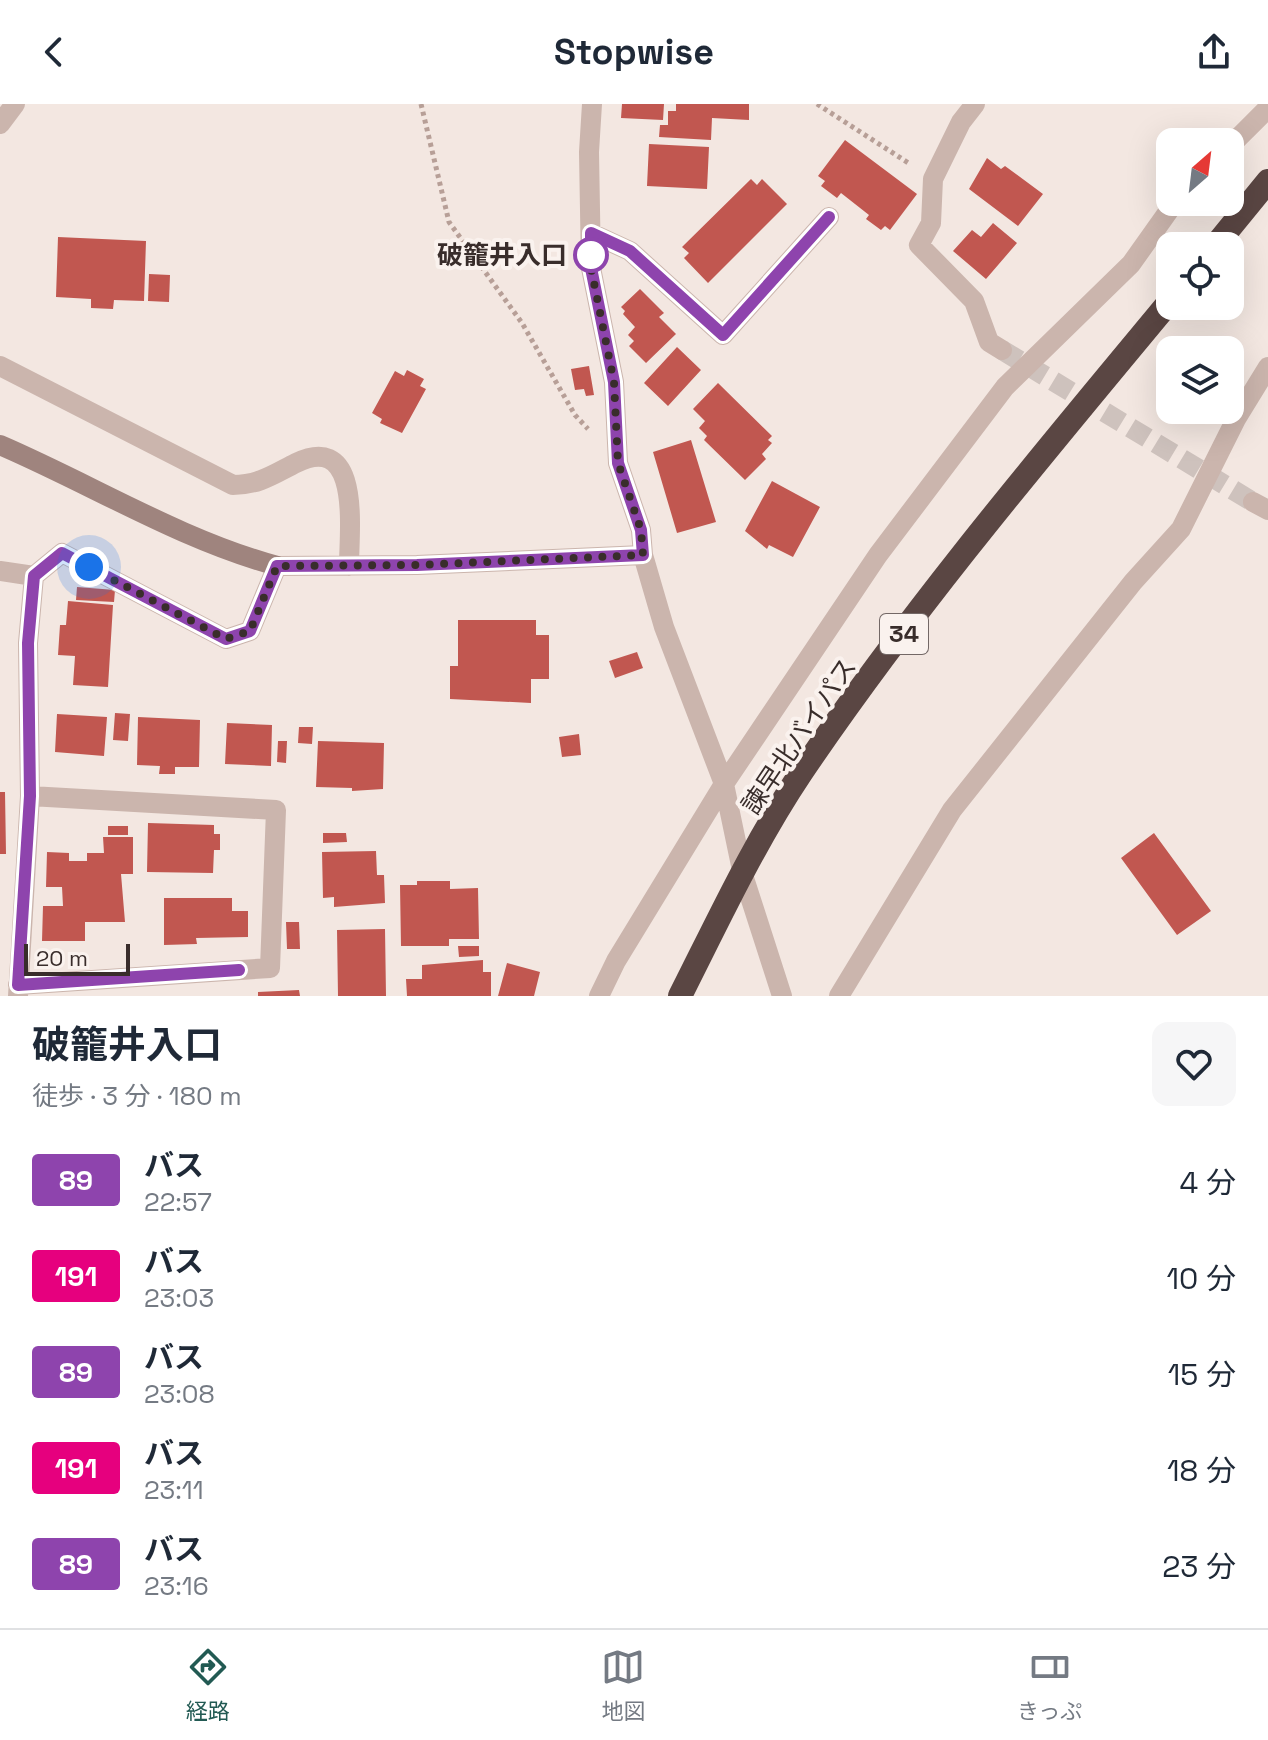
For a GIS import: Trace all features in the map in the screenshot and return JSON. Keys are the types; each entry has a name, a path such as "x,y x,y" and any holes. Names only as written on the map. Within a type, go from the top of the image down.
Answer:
{"highway":[{"path":"1226,232 1268,181"},
{"name":"諫早北バイパス","path":"680,996 800,774 943,580 1156,318"}],"street":[{"path":"0,124 15,104"},
{"path":"592,104 589,152 591,268 614,382 618,463 641,530 643,555 664,627 724,784 743,875 782,996"},
{"path":"975,104 955,131 933,179 931,223 919,245 974,301 989,342 1002,350"},
{"path":"1244,132 1268,108"},
{"path":"599,996 616,961 724,784 878,555 943,465 1005,387 1131,264 1165,216"},
{"path":"591,233 630,251 723,335 829,217"},
{"path":"0,366 233,485 263,481 307,459 330,460 340,466 349,488 349,566"},
{"path":"839,996 952,810 1133,582 1181,529 1236,419 1268,367"},
{"path":"0,445 172,529 225,551 277,566 643,555"},
{"path":"30,796 276,810 270,968 18,990 30,796 28,643 34,576 62,553 226,639 250,631 277,566"},
{"path":"0,571 34,576"}],"path":[{"path":"421,104 449,222 522,323 575,415 618,463"},
{"path":"817,104 933,179"}],"building":[{"path":"622,104 664,104 663,120 621,118"},
{"path":"676,104 749,104 749,120 712,118 711,140 659,137 660,125 668,125 668,111 676,111"},
{"path":"845,140 917,194 890,230 885,226 881,230 866,219 869,215 841,193 837,198 821,186 825,181 818,176"},
{"path":"649,144 709,147 707,189 647,186"},
{"path":"987,158 1001,169 1005,166 1043,194 1018,226 969,189"},
{"path":"751,179 757,185 762,179 787,204 708,283 684,258 689,253 682,247"},
{"path":"993,223 1017,243 986,279 953,251 972,230 981,237"},
{"path":"58,237 146,241 144,301 114,300 113,309 91,308 91,299 56,297"},
{"path":"149,274 170,275 169,302 148,301"},
{"path":"640,289 664,313 659,317 676,334 646,363 629,346 634,341 628,335 635,327 621,307"},
{"path":"677,347 701,370 668,406 644,383"},
{"path":"589,366 594,395 586,396 584,389 575,390 571,369"},
{"path":"407,370 424,379 420,386 426,389 402,433 380,423 382,419 372,413 395,371 404,376"},
{"path":"718,383 772,436 768,440 772,443 762,454 766,459 745,480 704,440 707,436 699,428 705,421 693,409"},
{"path":"691,440 716,522 677,533 653,452"},
{"path":"772,481 820,507 793,557 769,545 767,549 745,531"},
{"path":"77,587 115,590 114,602 76,600"},
{"path":"68,601 113,605 108,687 73,685 75,656 58,655 60,625 66,625"},
{"path":"458,620 536,620 536,635 549,635 549,679 531,679 531,703 450,699 450,666 458,666"},
{"path":"637,652 643,668 615,678 609,661"},
{"path":"115,713 130,714 128,741 113,740"},
{"path":"57,714 107,717 104,756 55,752"},
{"path":"138,717 200,720 199,767 175,767 175,774 159,774 160,766 137,765"},
{"path":"227,723 272,725 271,766 225,764"},
{"path":"299,727 313,727 312,744 298,743"},
{"path":"579,734 581,755 562,757 559,737"},
{"path":"278,741 287,741 286,763 277,762"},
{"path":"318,741 384,743 383,789 352,791 352,788 316,787"},
{"path":"0,792 5,792 6,854 0,854"},
{"path":"148,823 214,825 214,834 220,834 220,850 214,850 213,873 147,872"},
{"path":"108,826 128,826 128,835 108,835"},
{"path":"323,833 346,833 347,842 323,843"},
{"path":"1154,833 1211,911 1177,935 1121,858"},
{"path":"103,837 133,837 133,874 121,874 125,922 85,922 85,941 42,941 43,906 63,906 62,887 46,887 47,852 69,853 69,861 87,861 87,853 104,853"},
{"path":"376,851 377,875 384,875 385,903 334,907 334,897 323,898 322,852"},
{"path":"417,881 450,881 450,889 478,888 479,939 449,939 449,946 401,946 400,885 417,885"},
{"path":"164,898 232,898 232,911 248,911 248,937 196,938 197,944 164,945"},
{"path":"286,922 299,922 300,949 287,949"},
{"path":"385,929 386,996 338,996 337,930"},
{"path":"458,946 479,946 479,956 459,957"},
{"path":"483,960 483,972 491,972 491,996 407,996 406,979 422,979 422,965"},
{"path":"507,963 540,972 534,996 498,996"},
{"path":"299,990 300,996 258,996 258,992"}],"tunnel":[{"path":"1002,350 1253,502"}],"bus line":[{"name":"89","path":"239,970 18,985 30,796 28,643 34,576 62,553 226,639 235,639 250,631 277,566 417,565 643,555 641,530 618,463 614,382 591,268 591,233 630,251 723,335 829,217"}],"place":[{"name":"破籠井入口","path":"591,255"}],"route":[{"path":"89,567 226,639 235,639 250,631 277,566 417,565 643,555 641,530 618,463 614,382 591,268 591,250 591,255"}]}
